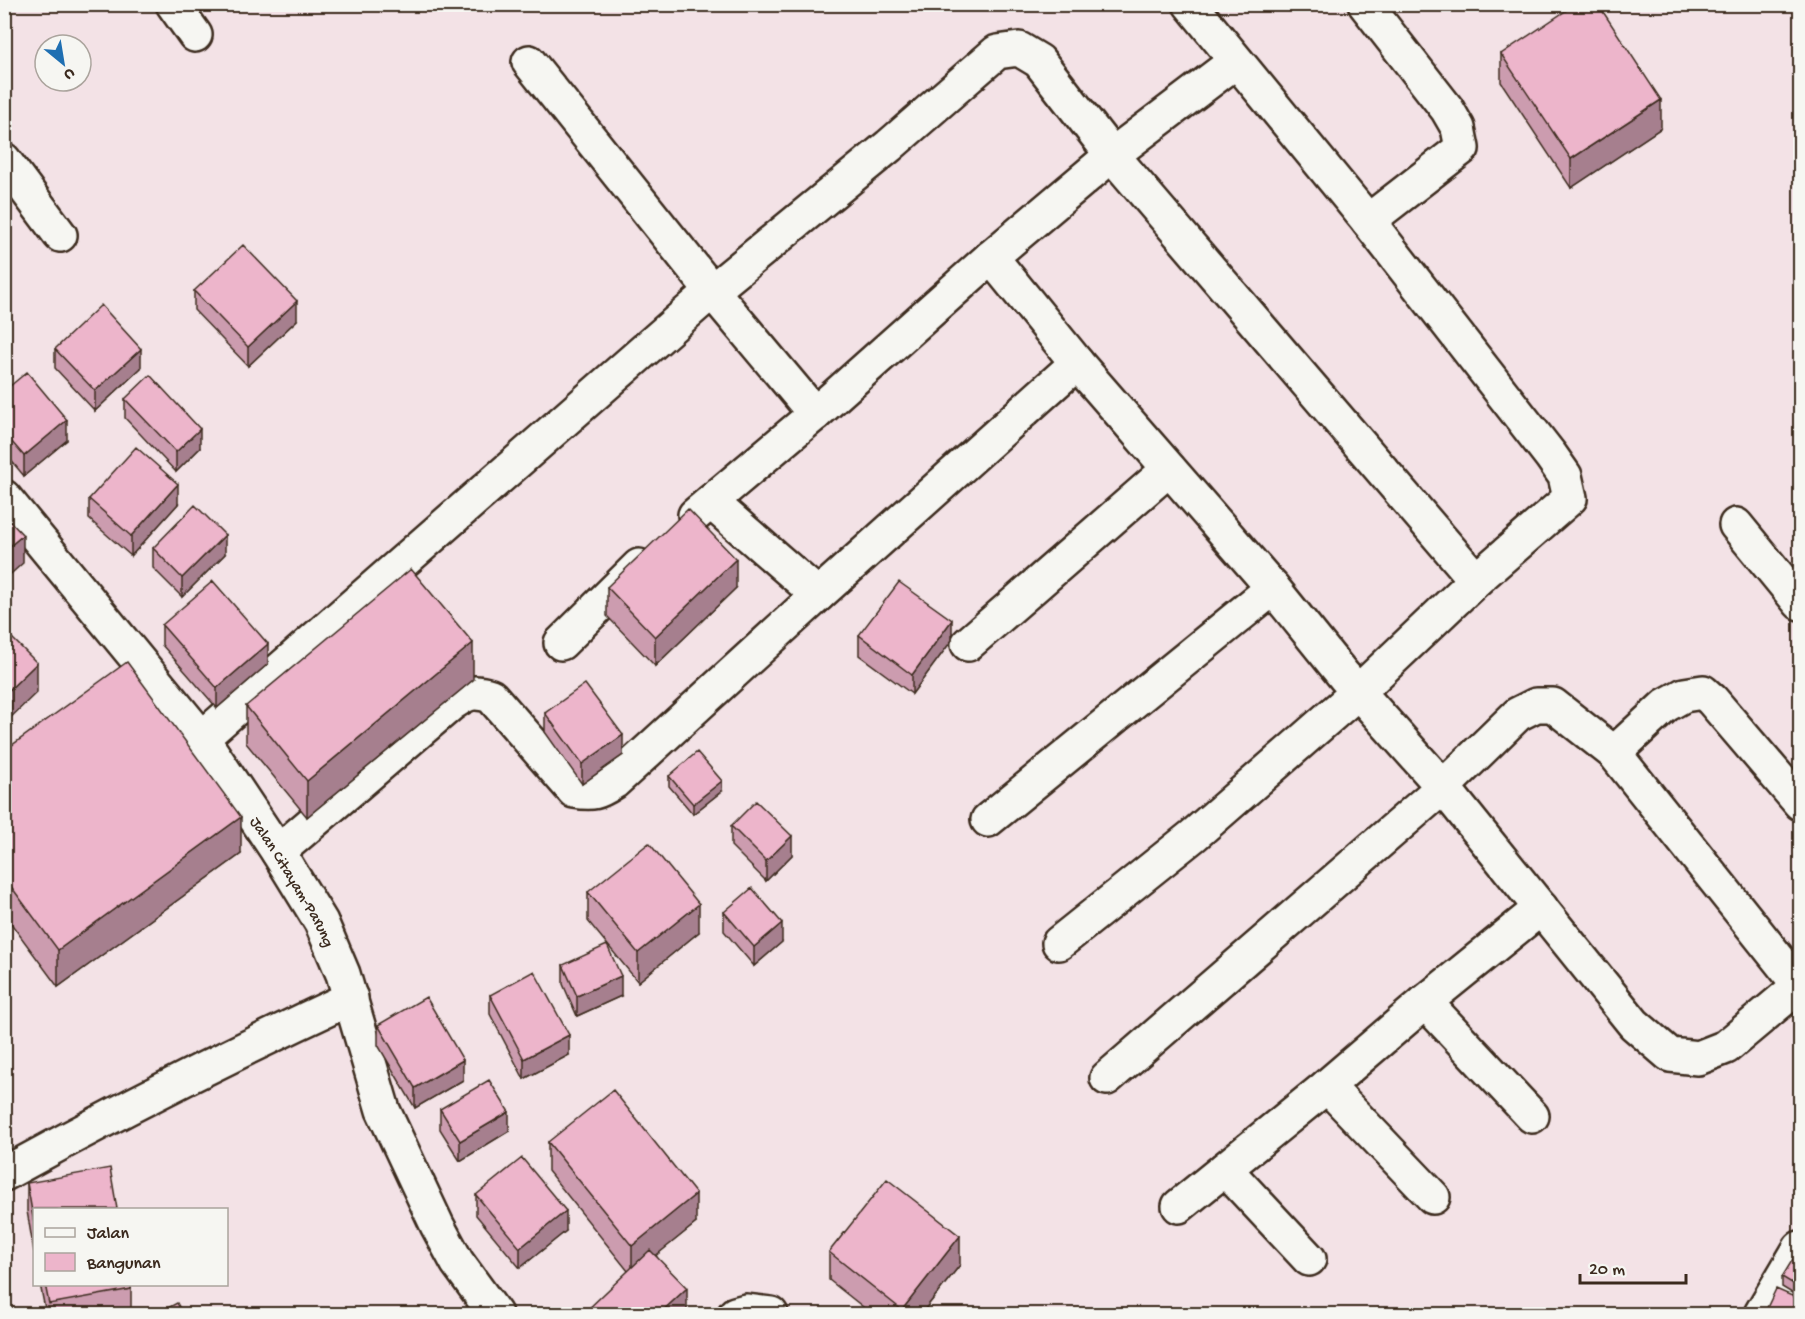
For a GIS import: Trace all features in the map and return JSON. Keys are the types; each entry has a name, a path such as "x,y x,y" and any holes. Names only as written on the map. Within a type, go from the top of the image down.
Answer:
{"street":[{"path":"172,4 195,35"},
{"path":"1059,944 1194,835 1358,692 1476,580 1570,498 1564,476 1551,456 1368,220 1190,4"},
{"path":"1365,4 1447,109 1458,128 1462,148 1368,220"},
{"path":"202,738 712,291 889,146 997,52 1018,49 1039,61 1112,155 1476,580"},
{"path":"561,643 666,540 815,414 991,257 1112,155 1236,61"},
{"path":"529,62 712,291 815,414"},
{"path":"4,160 60,236"},
{"path":"991,257 1077,363 1273,588 1358,692 1443,787 1634,1024 1670,1055 1698,1058 1726,1047 1800,985 1614,753 1553,705 1536,705 1518,714 1443,787 1107,1078"},
{"path":"278,852 452,704 464,695 477,692 491,696 574,791 591,794 606,787 1077,363"},
{"path":"968,644 1168,469"},
{"name":"Jalan Citayam-Parung","path":"4,497 202,738 278,852 321,922 351,998 383,1110 457,1262 495,1314"},
{"path":"711,502 818,595"},
{"path":"1736,525 1800,603"},
{"path":"988,819 1273,588"},
{"path":"1614,753 1666,705 1684,695 1702,692 1712,700 1800,803"},
{"path":"1179,1206 1541,908"},
{"path":"4,1174 225,1057 351,998"},
{"path":"1425,1002 1532,1116"},
{"path":"1327,1086 1433,1197"},
{"path":"1225,1168 1309,1259"},
{"path":"1761,1314 1800,1248"},
{"path":"735,1314 746,1311 771,1314"}],"building":[{"path":"1576,4 1598,4 1661,100 1571,159 1501,54"},
{"path":"243,245 297,301 248,347 194,291"},
{"path":"101,305 141,349 95,391 55,349"},
{"path":"27,372 67,420 24,456 4,433 4,391"},
{"path":"150,375 200,429 176,452 125,399"},
{"path":"136,447 178,484 131,536 89,499"},
{"path":"195,505 225,535 182,578 153,548"},
{"path":"688,509 736,559 655,637 607,587"},
{"path":"4,515 23,535 4,551"},
{"path":"411,569 473,643 307,781 246,706"},
{"path":"213,581 268,644 217,688 162,625"},
{"path":"899,582 952,620 912,675 859,635"},
{"path":"4,630 37,663 4,695"},
{"path":"127,662 241,817 58,950 4,877 4,751"},
{"path":"585,684 623,735 582,764 545,713"},
{"path":"697,752 722,781 693,804 669,776"},
{"path":"756,801 792,836 766,861 731,826"},
{"path":"649,843 699,904 638,953 588,892"},
{"path":"752,888 782,923 754,947 724,912"},
{"path":"607,945 621,976 577,996 563,965"},
{"path":"534,971 569,1035 524,1059 490,995"},
{"path":"426,997 463,1060 415,1088 378,1025"},
{"path":"489,1080 509,1112 460,1141 440,1109"},
{"path":"613,1090 696,1194 632,1246 548,1142"},
{"path":"522,1158 566,1211 520,1248 476,1195"},
{"path":"110,1168 117,1208 33,1208 33,1217 27,1183"},
{"path":"887,1179 960,1236 902,1310 829,1252"},
{"path":"650,1250 687,1288 659,1314 583,1314"},
{"path":"1793,1259 1800,1264 1800,1288 1782,1277"},
{"path":"45,1286 131,1286 131,1289 49,1304"},
{"path":"1776,1289 1799,1299 1791,1314 1764,1314"},
{"path":"177,1303 183,1314 157,1314"}]}
